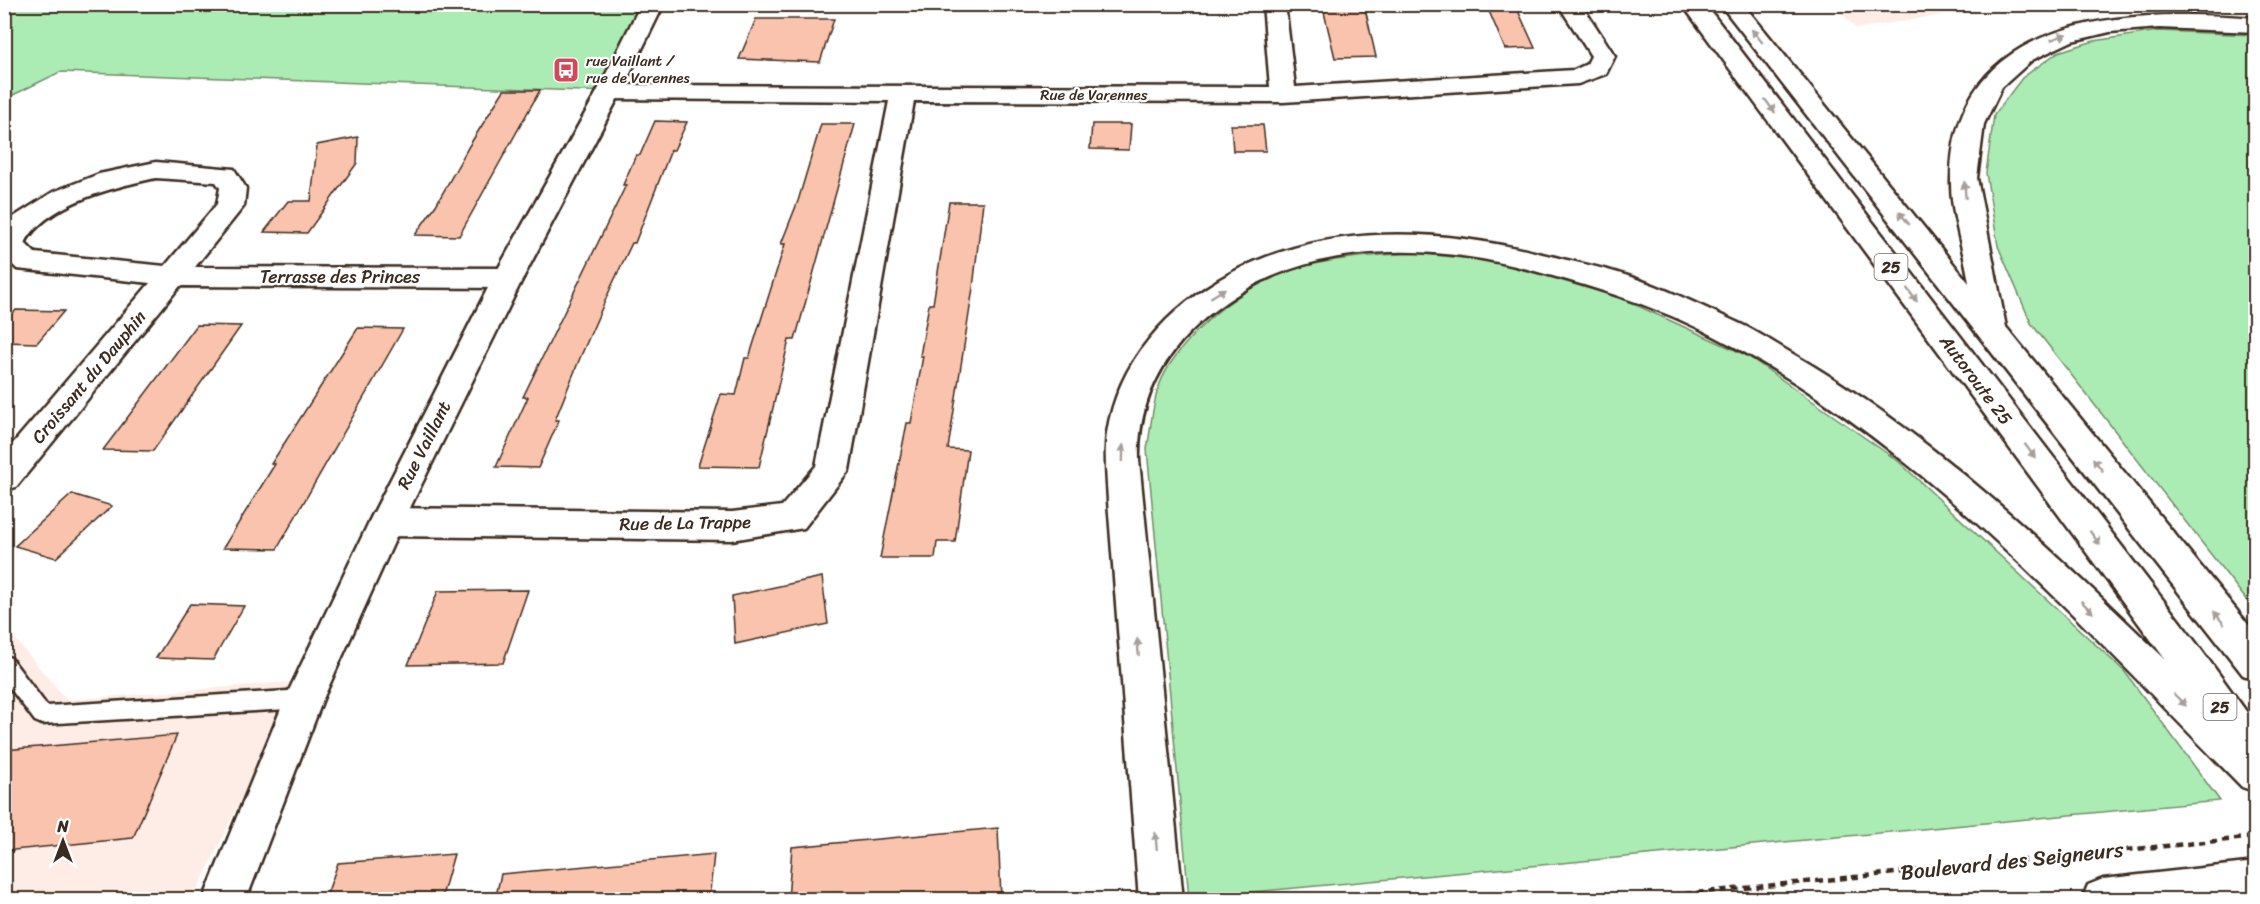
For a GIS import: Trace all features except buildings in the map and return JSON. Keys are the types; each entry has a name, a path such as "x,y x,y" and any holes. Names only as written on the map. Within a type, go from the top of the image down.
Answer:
{"main road":[{"name":"Rue Vaillant","path":"224,900 304,699 386,522 508,278 609,92 653,4"},
{"path":"1274,4 1283,94"},
{"name":"Rue de Varennes","path":"609,92 903,95 1283,94 1578,77 1597,69 1603,56 1569,4"},
{"name":"Autoroute 25","path":"1693,4 2184,655 2256,759"},
{"name":"25","path":"1731,4 2256,663"},
{"path":"1992,330 1978,247 1968,211 1964,177 1973,118 1997,75 2017,58 2039,45 2092,28 2165,21 2256,25"},
{"name":"Rue de La Trappe","path":"386,522 732,526 792,518 831,470 903,95"},
{"name":"Terrasse des Princes","path":"173,276 230,206 233,188 225,175 156,170 108,180 63,198 22,224 10,245 27,262 173,276 508,278"},
{"path":"1161,900 1125,501 1123,436 1127,410 1143,366 1157,346 1176,326 1213,296 1256,272 1281,262 1354,245 1403,243 1458,246 1560,267 1670,303 1785,362 1908,445 1966,493 2062,582 2256,774"},
{"name":"Croissant du Dauphin","path":"4,478 173,276"},
{"path":"2103,900 2242,885"}],"lane":[{"path":"4,664 42,715 304,699"}],"path":[{"name":"Boulevard des Seigneurs","path":"1625,900 2256,837"}],"shaded area":[{"path":"1834,5 2001,5 1856,29"},
{"path":"4,626 67,700 298,681 193,899 5,899"}],"green space":[{"path":"5,5 653,5 609,92 60,72 5,99"},
{"path":"2158,31 2255,35 2255,611 2031,323 1998,246 1986,173 1994,115 2022,78 2058,52 2094,41"},
{"path":"1415,253 1511,263 1594,286 1748,356 1898,461 2125,672 2220,801 1189,898 1147,449 1159,386 1171,363 1192,336 1247,290 1298,268 1325,262"}],"place":[{"name":"rue Vaillant / rue de Varennes","path":"566,70"}]}
